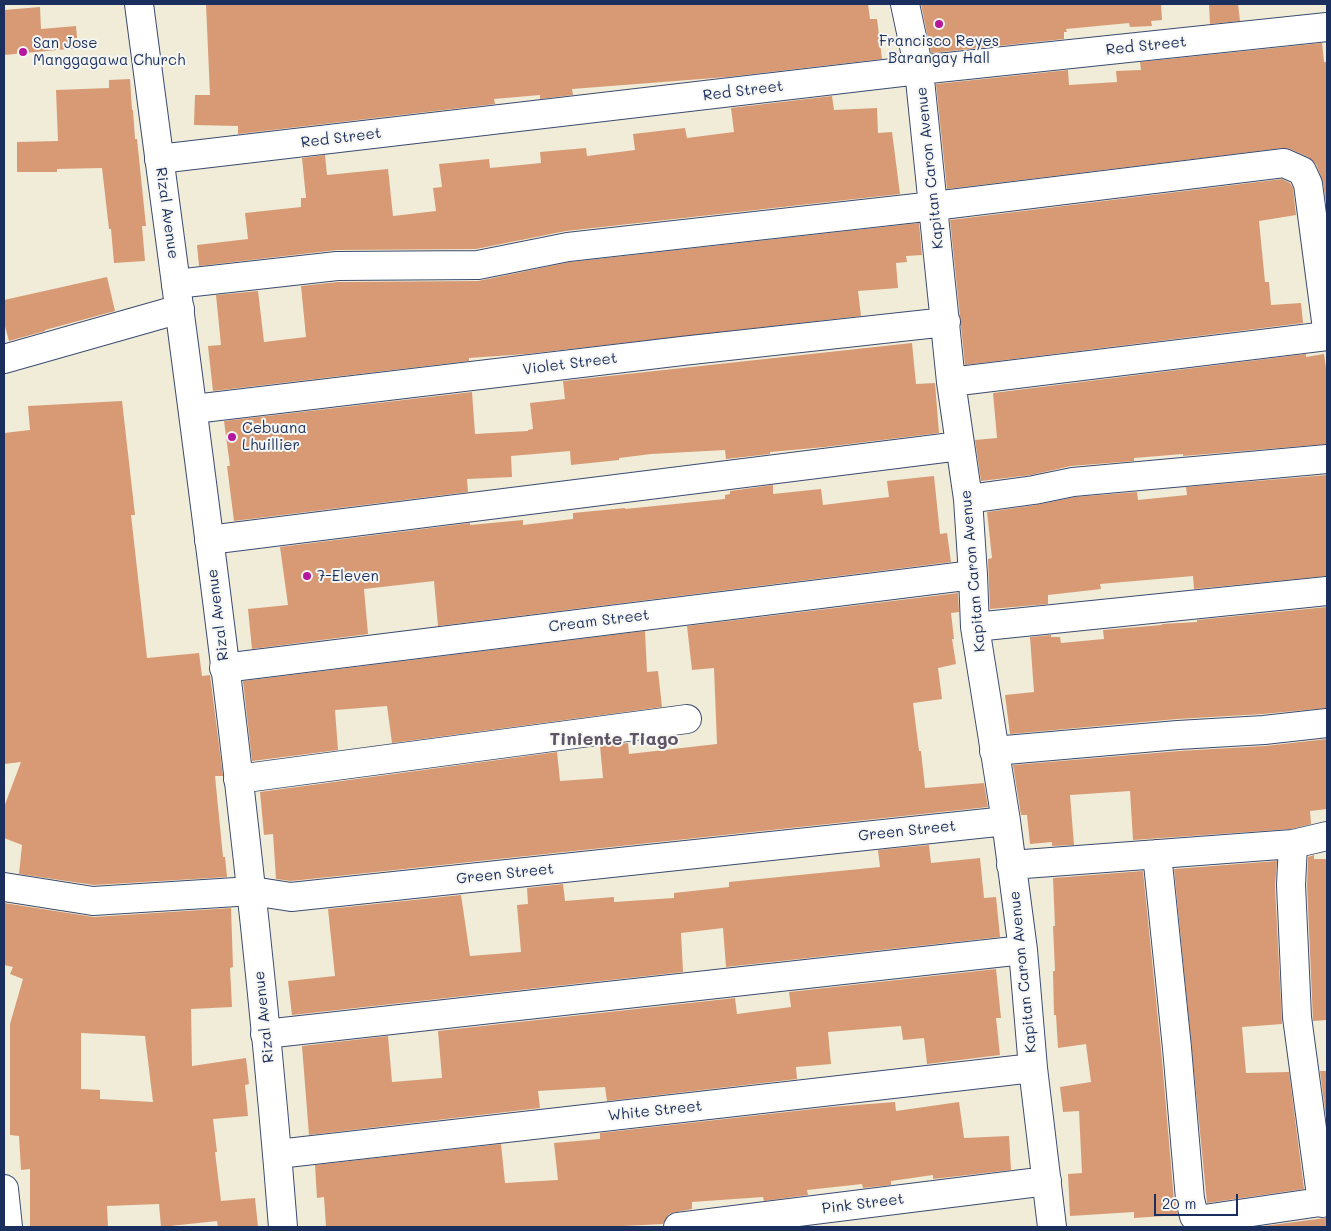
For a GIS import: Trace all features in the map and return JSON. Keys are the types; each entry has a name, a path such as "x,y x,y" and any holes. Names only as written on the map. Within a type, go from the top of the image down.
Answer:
{"street":[{"name":"Rizal Avenue","path":"139,4 194,409 252,891 278,1154 283,1227"},
{"name":"Kapitan Caron Avenue","path":"905,4 919,70 951,382 968,499 974,627 1006,821 1023,950 1033,1068 1052,1227"},
{"name":"Red Street","path":"159,159 919,70 1327,27"},
{"path":"4,359 178,296 337,266 478,265 568,247 934,206 1284,163 1302,170 1308,184 1327,329"},
{"name":"Violet Street","path":"194,409 682,351 946,322"},
{"path":"951,382 1327,336"},
{"path":"209,540 960,446"},
{"path":"968,499 1034,490 1072,482 1327,459"},
{"name":"Cream Street","path":"224,668 973,575"},
{"path":"974,627 1327,591"},
{"path":"238,779 687,719"},
{"path":"994,751 1178,735 1264,730 1327,723"},
{"name":"Green Street","path":"4,887 93,901 252,891 291,897 1006,821"},
{"path":"1011,866 1293,844 1327,836"},
{"path":"1157,854 1181,1086 1190,1199 1194,1216 1204,1219 1324,1202 1297,1017 1291,885 1293,844"},
{"path":"265,1034 1023,950"},
{"name":"White Street","path":"278,1154 1033,1068"},
{"name":"Pink Street","path":"678,1227 1047,1181"},
{"path":"4,1190 8,1227"}],"building":[{"path":"206,4 868,4 870,19 877,19 882,59 727,77 572,89 573,95 540,99 540,95 494,99 495,104 238,134 238,126 194,125 195,95 210,95"},
{"path":"921,4 1161,4 1162,20 1151,21 1152,26 1130,27 1129,23 1066,29 1067,32 1064,32 1064,39 931,53"},
{"path":"1209,4 1238,4 1240,21 1210,24"},
{"path":"40,7 41,29 76,26 78,48 4,55 4,10"},
{"path":"1322,43 1324,62 1327,62 1327,210 1323,182 1316,164 1308,157 1283,148 947,189 936,84 1068,70 1069,85 1117,82 1116,71 1141,70 1140,62"},
{"path":"130,79 135,139 137,139 146,226 142,226 145,261 114,263 102,168 57,169 57,172 17,172 17,142 58,141 56,90 109,88 109,80"},
{"path":"832,96 834,110 877,108 878,133 892,132 900,194 566,231 476,249 337,250 199,266 197,245 248,239 245,213 301,207 301,198 306,198 302,158 325,155 327,175 388,169 393,216 436,211 433,188 442,187 439,164 489,159 490,168 541,163 540,152 586,148 587,156 635,150 633,134 685,128 687,138 734,132 731,108"},
{"path":"1282,179 1290,183 1293,188 1296,215 1259,221 1265,282 1269,282 1271,305 1301,303 1303,323 965,365 950,220"},
{"path":"919,223 922,255 906,256 907,262 896,263 898,288 858,291 861,316 526,354 469,358 469,361 213,391 208,346 221,345 216,295 258,291 264,342 306,337 301,286 338,282 478,281 570,262"},
{"path":"107,277 115,311 9,341 4,323 4,300"},
{"path":"912,343 916,384 935,383 939,433 770,452 770,454 726,459 725,450 651,454 619,458 619,460 571,465 570,451 511,456 512,477 467,479 468,492 234,521 224,421 472,392 475,434 528,431 533,429 530,403 565,399 563,381"},
{"path":"1306,354 1306,357 1324,354 1327,375 1327,444 1183,456 1183,454 1134,458 1134,461 1071,466 1031,475 981,481 975,440 997,438 993,393"},
{"path":"122,401 135,515 131,515 147,658 199,653 202,676 210,675 223,776 215,776 223,857 225,857 227,877 94,885 19,874 22,845 4,838 4,807 21,762 4,764 4,433 30,430 28,406"},
{"path":"1327,475 1327,576 1194,589 1193,576 1100,584 1101,589 1048,595 1048,604 990,609 988,559 992,558 987,512 1075,497 1137,492 1138,500 1187,495 1186,487"},
{"path":"934,476 940,534 947,533 951,562 438,626 434,581 364,589 368,634 252,649 248,609 288,605 280,547 470,523 470,525 523,520 523,525 573,519 573,513 725,499 725,495 730,494 730,491 773,485 773,494 821,489 823,505 889,497 887,481"},
{"path":"958,593 959,612 951,613 954,639 952,639 956,664 938,668 942,699 913,703 919,751 921,751 925,788 984,783 988,807 291,881 276,879 273,834 264,835 260,792 557,752 560,781 603,778 600,746 628,743 629,754 717,744 714,668 692,670 687,626"},
{"path":"1327,607 1327,708 1010,734 1005,695 1034,692 1030,637 1051,635 1051,637 1060,637 1061,643 1104,639 1103,630 1197,622 1197,620"},
{"path":"645,631 647,672 658,671 662,707 392,743 387,706 335,710 338,750 252,761 243,681"},
{"path":"1327,739 1327,809 1310,811 1311,824 1291,829 1133,840 1130,791 1070,795 1074,845 1052,846 1052,842 1030,844 1027,815 1021,815 1013,765 1265,746"},
{"path":"929,845 931,863 980,858 984,898 996,897 1000,937 726,967 723,928 681,933 683,972 292,1015 288,981 335,976 328,909 461,895 470,956 521,952 517,905 528,904 527,888 563,884 565,901 614,897 614,902 674,898 674,893 729,887 729,882 880,867 878,850"},
{"path":"1314,855 1314,859 1327,859 1327,1020 1313,1021 1307,885 1308,857"},
{"path":"1277,861 1275,886 1282,1024 1242,1027 1246,1073 1289,1072 1304,1189 1207,1203 1174,869"},
{"path":"1143,871 1174,1200 1178,1215 1134,1218 1134,1212 1070,1216 1068,1174 1082,1173 1079,1111 1063,1112 1060,1087 1091,1082 1086,1044 1058,1048 1056,1015 1054,1015 1053,926 1055,926 1053,878"},
{"path":"4,903 94,917 231,908 233,967 230,968 232,1007 191,1009 192,1066 246,1058 249,1084 245,1085 248,1116 213,1119 217,1152 215,1152 221,1201 255,1198 258,1227 218,1227 217,1221 161,1227 159,1204 107,1206 108,1227 30,1227 30,1169 21,1170 19,1136 10,1135 10,1024 23,979 10,974 13,967 4,965","holes":["81,1033 145,1036 153,1102 100,1099 100,1090 81,1089"]},
{"path":"996,969 1001,1018 996,1018 1000,1055 927,1064 924,1038 903,1040 901,1026 828,1032 831,1064 796,1067 797,1079 607,1101 605,1087 538,1091 540,1108 309,1135 302,1046 388,1036 392,1082 442,1078 438,1031 735,998 737,1014 791,1007 789,992"},
{"path":"1320,1071 1327,1071 1327,1125"},
{"path":"895,1102 896,1111 959,1102 964,1138 1009,1136 1011,1170 933,1179 933,1175 891,1181 891,1185 863,1188 862,1184 807,1190 808,1195 764,1201 763,1197 692,1202 692,1209 669,1214 663,1224 604,1227 326,1227 324,1197 317,1198 315,1165 501,1144 505,1183 558,1180 554,1143 600,1139 600,1133 831,1107"},
{"path":"1327,1217 1327,1227 1256,1227 1325,1218"}],"place":[{"name":"Francisco Reyes Barangay Hall","path":"939,24"},
{"name":"San Jose Manggagawa Church","path":"23,52"},
{"name":"Cebuana Lhuillier","path":"232,437"},
{"name":"7-Eleven","path":"307,576"}],"district":[{"name":"Tiniente Tiago","path":"614,739"}]}
